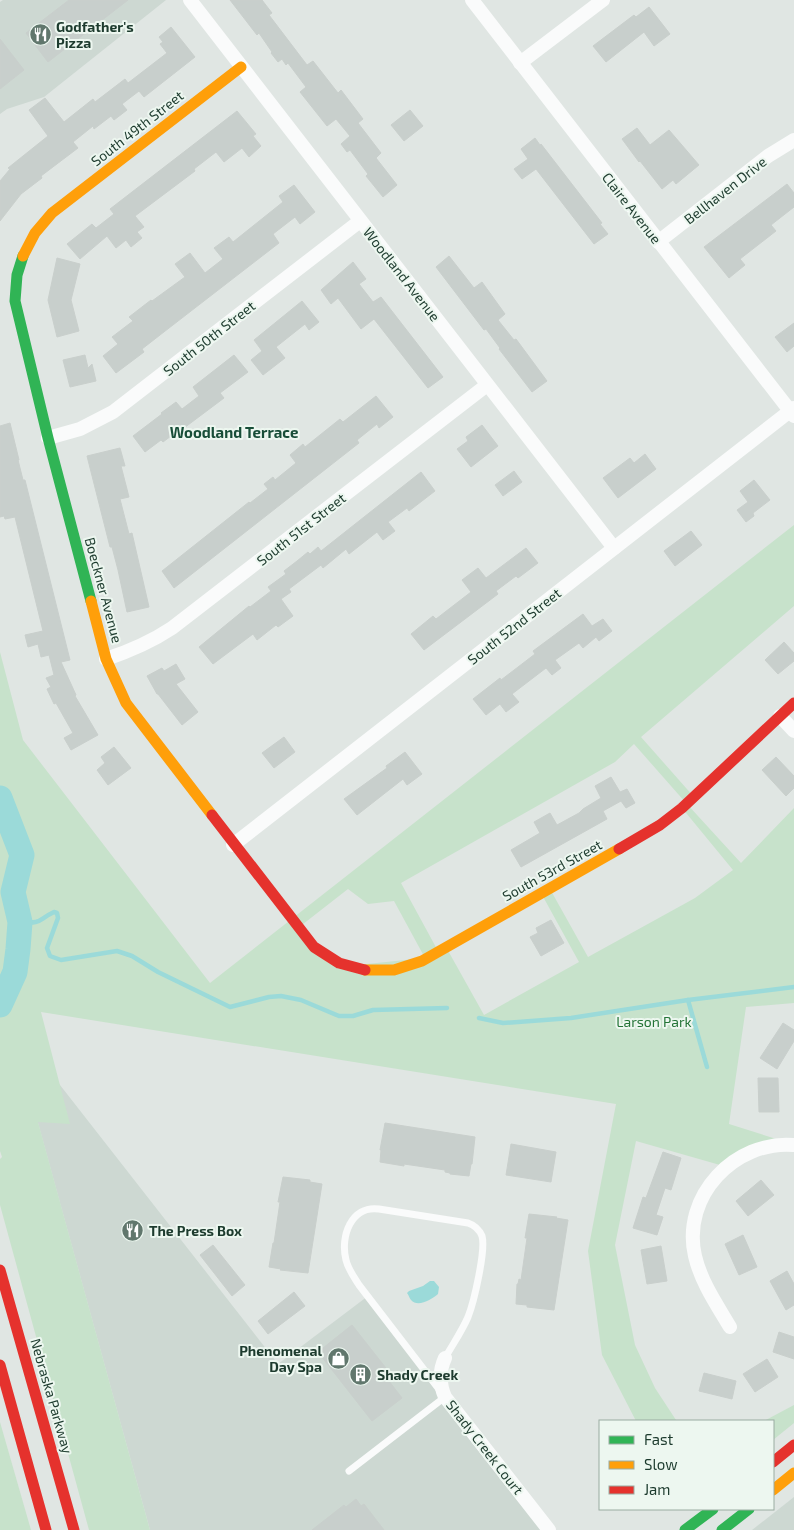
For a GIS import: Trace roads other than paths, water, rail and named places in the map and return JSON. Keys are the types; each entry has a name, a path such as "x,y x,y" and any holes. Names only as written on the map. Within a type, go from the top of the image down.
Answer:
{"street":[{"name":"Woodland Avenue","path":"190,0 614,548"},
{"name":"Claire Avenue","path":"472,0 658,242 793,412"},
{"path":"520,63 603,0"},
{"name":"South 49th Street","path":"52,214 241,66"},
{"name":"Bellhaven Drive","path":"658,242 768,156 794,140"},
{"name":"Boeckner Avenue","path":"52,214 40,226 25,249 18,265 15,301 48,438 113,680 124,702 298,928"},
{"name":"South 50th Street","path":"48,438 80,429 113,412 360,220"},
{"name":"South 51st Street","path":"106,659 148,643 172,628 487,385"},
{"name":"South 52nd Street","path":"233,845 614,548 793,412"},
{"name":"South 53rd Street","path":"298,928 318,950 332,960 347,966 380,972 414,965 660,825 682,808 794,703"},
{"path":"780,716 794,731"},
{"path":"730,1328 698,1268 693,1238 694,1222 698,1208 706,1191 718,1174 736,1159 760,1148 783,1144 794,1145"},
{"name":"Nebraska Parkway","path":"0,1270 74,1530"},
{"name":"Shady Creek Court","path":"445,1358 440,1373 442,1390 445,1397 549,1530"},
{"path":"0,1365 46,1530"},
{"path":"774,1461 794,1445"},
{"path":"774,1489 794,1473"},
{"path":"685,1530 711,1510"},
{"path":"722,1530 748,1510"}],"lane":[{"path":"349,1471 445,1397 359,1285 348,1266 344,1250 347,1232 354,1217 362,1210 379,1208 468,1223 479,1231 483,1252 472,1306 467,1319 445,1358"}],"water":[{"path":"430,1281 434,1281 439,1287 438,1294 421,1303 411,1300 407,1293 409,1291 423,1286"}],"waterway":[{"path":"0,798 22,855 13,892 20,922 15,972 0,1005"},
{"path":"20,922 36,922 54,912 57,913 58,918 47,948 50,956 61,960 117,951 132,956 158,972 230,1007 269,997 281,996 301,1000 339,1016 353,1016 373,1010 447,1008"},
{"path":"479,1018 503,1023 571,1018 688,1000 794,987"},
{"path":"688,1000 707,1067"}],"place":[{"name":"Godfather's Pizza","path":"40,34"},
{"name":"The Press Box","path":"133,1230"},
{"name":"Phenomenal Day Spa","path":"338,1358"},
{"name":"Shady Creek","path":"361,1374"}],"district":[{"name":"Woodland Terrace","path":"234,432"}],"park label":[{"name":"Larson Park","path":"654,1021"}]}
